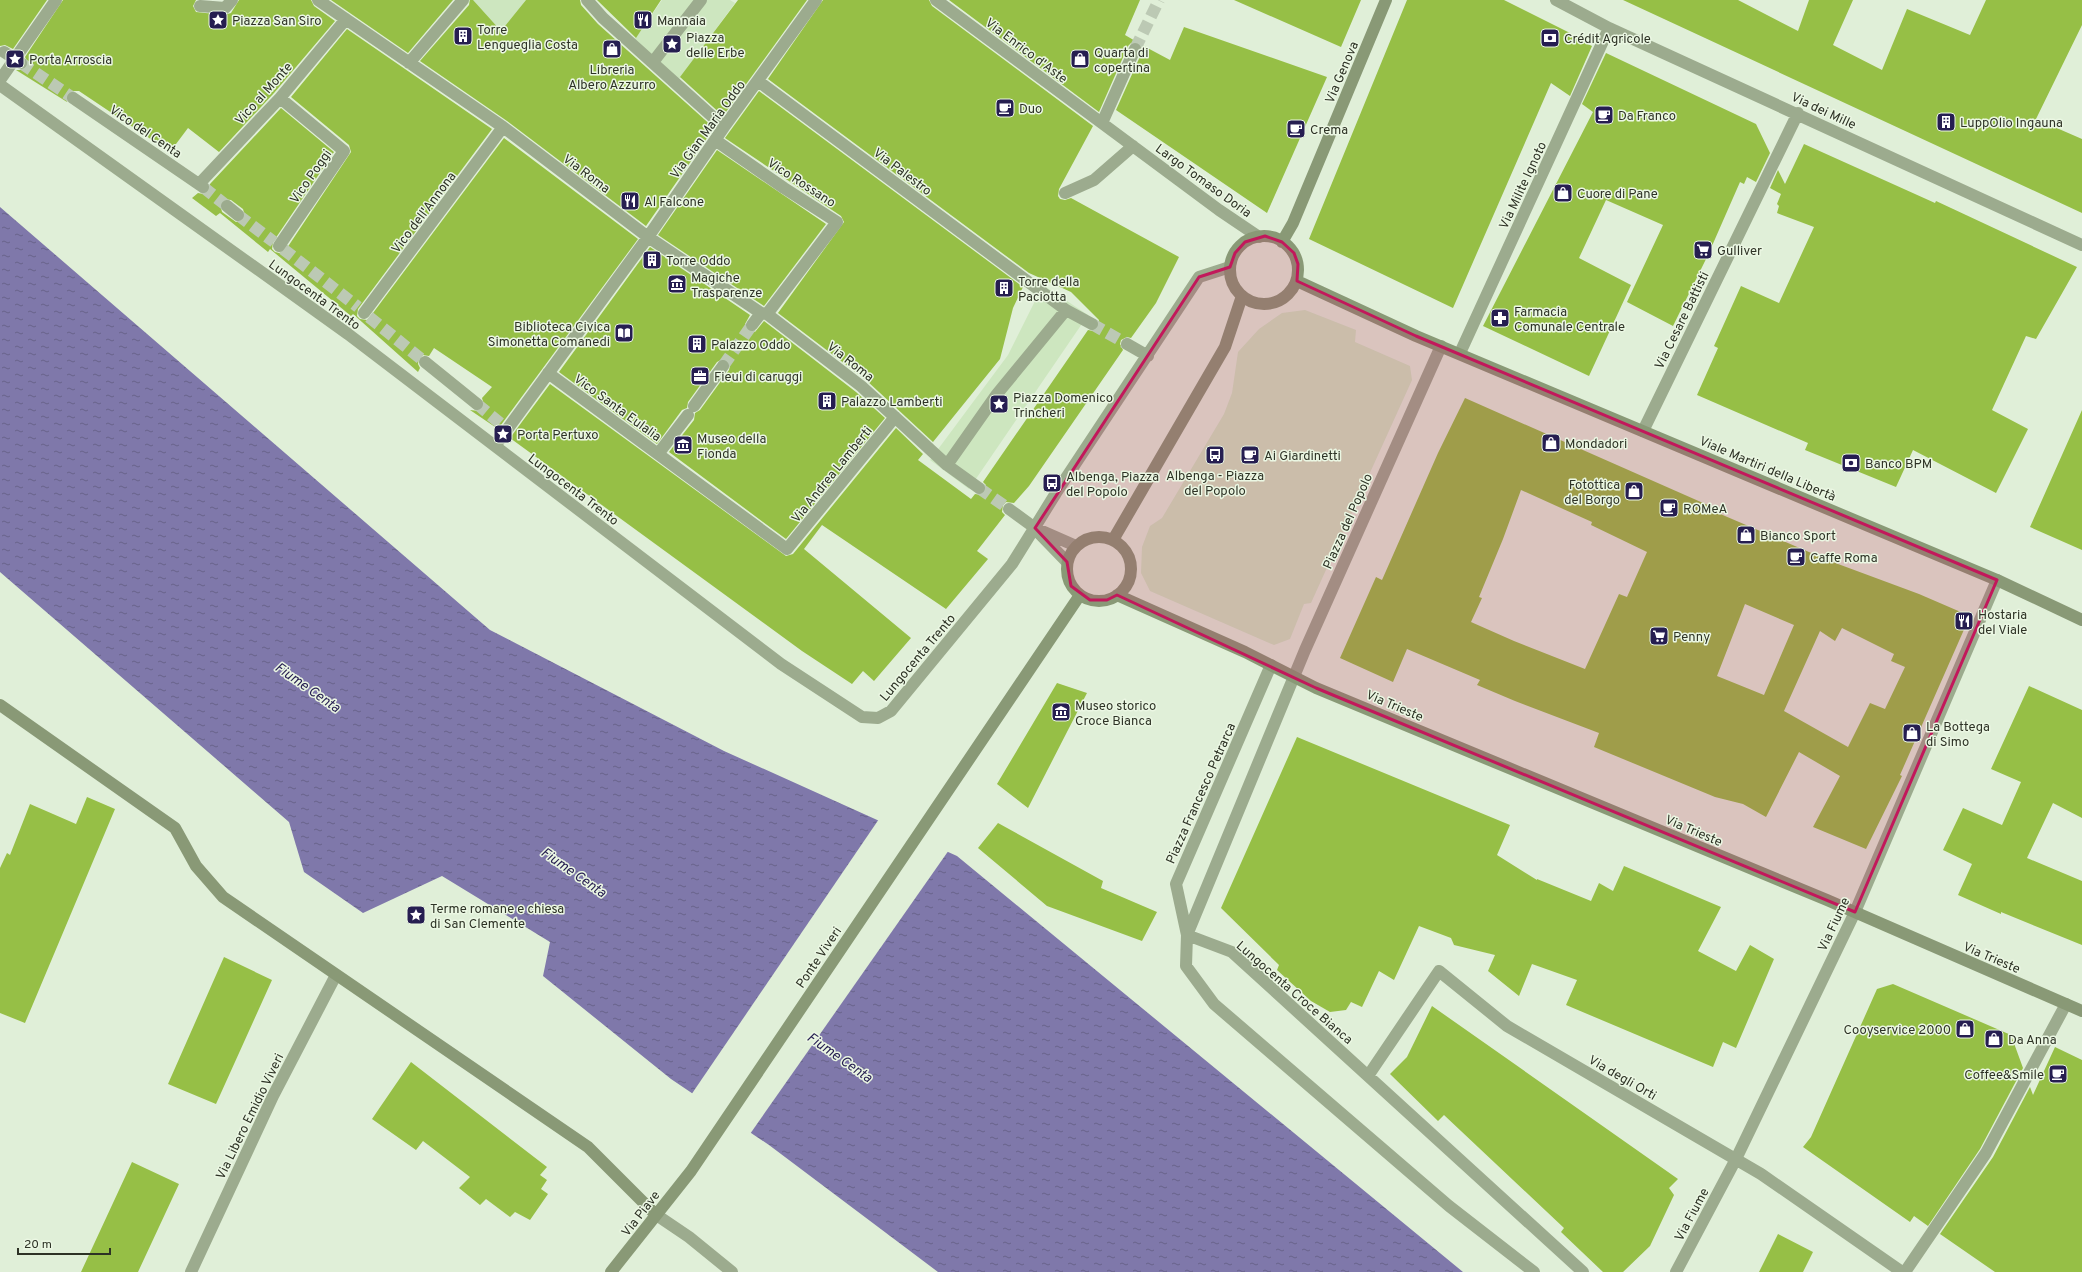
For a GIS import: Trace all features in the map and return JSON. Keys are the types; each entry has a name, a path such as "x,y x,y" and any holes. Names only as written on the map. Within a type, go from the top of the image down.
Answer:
{"street":[{"path":"0,80 18,61 56,0"},
{"path":"200,6 225,8 232,0"},
{"name":"Via Roma","path":"318,0 503,127 648,237 764,313 861,386 947,465"},
{"path":"409,63 463,0"},
{"path":"587,0 603,18 724,127"},
{"path":"653,62 701,0"},
{"name":"Via Gian Maria Oddo","path":"495,446 504,426 548,373 648,237 724,127 816,0"},
{"name":"Via Enrico d'Aste","path":"936,0 1102,123"},
{"name":"Via Genova","path":"1282,242 1293,222 1386,0"},
{"name":"Via dei Mille","path":"1556,0 1609,28 1798,113 2082,245"},
{"name":"Vico al Monte","path":"201,185 280,98 346,19"},
{"name":"Via Milite Ignoto","path":"1460,353 1609,28"},
{"path":"1102,123 1135,49"},
{"path":"4,52 18,61"},
{"name":"Via Palestro","path":"758,81 1066,310"},
{"name":"Lungocenta Trento","path":"0,85 348,334 781,664 862,717 878,718 891,711 1012,564 1060,486 1200,277 1230,267"},
{"name":"Vico del Centa","path":"73,98 201,185"},
{"name":"Vico Poggi","path":"279,246 344,151 280,98"},
{"name":"Via Cesare Battisti","path":"1643,431 1798,113"},
{"name":"Largo Tomaso Doria","path":"1102,123 1219,210 1259,237"},
{"name":"Vico dell'Annona","path":"364,312 503,127"},
{"name":"Vico Rossano","path":"715,140 784,188 838,222 764,313"},
{"path":"1065,193 1094,180 1133,146"},
{"path":"227,206 238,215"},
{"path":"1259,237 1271,237 1282,242 1290,249 1296,259 1298,270 1297,281 1289,293 1270,304 1255,303 1242,296 1232,281 1230,267 1232,259 1239,247 1245,242 1259,237"},
{"path":"1297,281 1441,346"},
{"path":"1113,540 1221,354 1242,296"},
{"path":"979,488 947,465 997,394 1066,310 1092,324"},
{"path":"752,325 764,313"},
{"path":"1127,344 1148,356"},
{"name":"Viale Martiri della Libertà","path":"1441,346 1997,580 2082,620"},
{"name":"Piazza del Popolo","path":"1187,935 1294,676 1441,346"},
{"path":"424,362 477,404"},
{"path":"658,454 724,366"},
{"name":"Vico Santa Eulalia","path":"548,373 788,549"},
{"name":"Via Andrea Lamberti","path":"788,549 895,417"},
{"path":"1010,509 1035,528 1067,562"},
{"path":"1035,528 1076,546"},
{"path":"1095,537 1113,540 1123,548 1130,560 1131,573 1126,586 1117,595 1107,600 1097,601 1080,595 1071,586 1068,579 1067,562 1076,546 1083,541 1095,537"},
{"name":"Via Fiume","path":"1676,1272 1736,1159 1855,912 1997,580"},
{"name":"Ponte Viveri","path":"691,1171 1080,595"},
{"path":"1117,595 1294,676"},
{"name":"Piazza Francesco Petrarca","path":"1187,935 1176,884 1271,665"},
{"name":"Via Trieste","path":"1294,676 1323,691 1855,912 2082,1011"},
{"path":"0,706 174,828 196,866 223,897 588,1147 655,1214 688,1237 732,1272"},
{"path":"1187,935 1186,966 1214,1004 1443,1201 1534,1272"},
{"name":"Lungocenta Croce Bianca","path":"1187,935 1232,952 1583,1272"},
{"name":"Via degli Orti","path":"1368,1076 1440,971 1507,1026 1761,1174 1902,1272"},
{"name":"Via Libero Emidio Viveri","path":"191,1272 272,1096 336,975"},
{"path":"1905,1272 1986,1153 2066,1004"},
{"name":"Via Piave","path":"611,1272 655,1214 691,1171"}],"highlighted area":[{"path":"1265,236 1282,242 1294,253 1298,264 1297,281 1416,336 1997,580 1855,912 1316,688 1117,595 1107,600 1090,600 1071,586 1067,562 1035,528 1199,277 1230,267 1235,253 1245,242"}],"shaded area":[{"path":"465,0 526,0 501,31"},
{"name":"Piazza delle Erbe","path":"662,0 730,0 735,3 677,82 635,39"},
{"name":"Piazza Domenico Trincheri","path":"1043,285 1088,315 969,489 930,460 1008,355"},
{"path":"1305,310 1356,330 1355,342 1410,366 1412,380 1311,603 1304,604 1290,639 1274,645 1150,591 1141,573 1142,547 1150,526 1162,518 1224,414 1232,393 1238,352 1259,329 1282,313"}],"water":[{"name":"Fiume Centa","path":"0,207 490,630 724,751 957,856 1463,1272 938,1272 769,1145 671,1079 543,976 550,942 442,876 363,913 304,872 289,822 0,572"}],"pier":[{"path":"879,819 949,850 750,1134 691,1095"}],"building":[{"path":"0,0 47,0 13,49 5,45 0,46"},
{"path":"63,0 196,0 193,6 196,12 224,15 231,13 239,0 311,0 314,6 335,21 274,93 219,152 188,128 170,152 79,91 70,91 67,93 67,102 16,70 21,70 27,67 28,63 25,57"},
{"path":"331,0 453,0 408,53"},
{"path":"470,0 473,0 501,31 526,0 580,0 581,5 598,24 714,128 646,226 507,121 420,61 469,5"},
{"path":"597,0 661,0 636,38"},
{"path":"738,0 807,0 723,116 680,77"},
{"path":"823,0 929,0 932,6 1093,126 1059,189 1058,196 1060,199 1065,200 1071,198 1179,257 1156,303 1131,338 1127,337 1121,340 1120,344 1123,350 1029,486 1014,503 1006,502 1003,505 1002,512 1005,515 977,551 988,559 946,609 822,525 804,549 911,638 874,681 863,671 852,684 802,651 510,438 550,384 786,556 793,554 896,428 923,454 918,460 971,499 975,494 982,495 985,492 986,485 983,482 1088,330 1093,331 1098,328 1099,320 1071,292 1029,273 768,79"},
{"path":"949,0 1140,0 1125,35 1137,42 1131,43 1128,46 1099,112"},
{"path":"1234,0 1361,0 1341,47"},
{"path":"1407,0 1504,0 1572,34 1571,36 1592,46 1570,96 1551,83 1453,308 1309,239"},
{"path":"1623,0 1738,0 1798,31 1809,0 1853,0 1833,45 1882,70 1907,9 1970,35 1986,0 2082,0 2082,25 2036,119 2082,139 2082,213"},
{"path":"1184,27 1327,77 1267,213 1116,110 1142,52 1140,44 1170,60"},
{"path":"347,29 492,129 358,309 357,316 360,319 367,320 370,317 504,138 638,239 498,429 470,410 479,411 483,409 484,405 482,398 492,387 434,348 429,356 423,355 419,358 418,364 420,368 418,372 353,314 351,316 270,249 268,252 220,213 216,216 192,198 198,193 203,194 209,192 210,184 281,108 334,152 273,242 272,249 275,252 279,253 285,251 351,152 349,145 291,97","holes":["224,199 231,200 243,209 245,216 244,220 236,222 222,212 220,204"]},
{"path":"1606,53 1756,124 1770,153 1756,182 1747,177 1744,184 1740,182 1708,255 1673,326 1627,302 1663,225 1606,200 1579,258 1631,285 1589,376 1483,326 1593,112 1582,104"},
{"path":"759,91 1023,287 1013,308 1000,359 933,442 866,380 778,313 844,222 841,216 725,138"},
{"path":"1804,144 1935,203 1936,201 2077,267 2036,339 2026,336 1992,410 2028,429 1996,493 1913,450 1896,487 1805,450 1808,443 1697,395 1718,348 1714,346 1741,286 1779,303 1814,227 1777,213 1779,206 1777,204 1781,194 1770,188 1778,170 1785,184"},
{"path":"717,150 826,224 764,306 658,235"},
{"path":"650,247 750,315 745,324 748,331 755,332 764,321 856,392 885,418 786,539 669,452 694,420 695,413 700,410 729,370 730,366 728,360 723,359 717,362 688,402 687,408 682,410 657,444 559,372"},
{"path":"1465,398 1719,510 1718,513 1830,561 1919,594 1970,616 1900,775 1902,776 1866,849 1813,827 1840,776 1799,752 1766,817 1743,804 1715,797 1594,747 1599,733 1477,685 1480,680 1407,649 1393,682 1340,658 1376,577 1382,580 1438,453","holes":["1521,490 1592,522 1591,525 1647,552 1627,597 1619,594 1585,669 1471,622 1482,598 1479,597","1745,604 1794,625 1764,695 1717,676","1842,628 1894,654 1891,661 1905,667 1885,709 1870,703 1848,747 1784,711 1820,631 1835,641"]},
{"path":"2082,410 2082,550 2030,527"},
{"path":"1057,683 1087,693 1028,808 997,784"},
{"path":"2029,686 2082,710 2082,818 2053,803 2027,858 2082,881 2082,945 2001,912 2001,914 1958,895 1972,864 1943,850 1963,808 2002,825 2021,782 1991,769"},
{"path":"1297,737 1510,825 1497,855 1537,880 1591,901 1599,883 1613,891 1624,866 1721,907 1698,951 1736,971 1750,945 1774,959 1736,1048 1723,1042 1713,1067 1566,1005 1577,980 1532,964 1519,996 1488,971 1495,955 1454,945 1451,938 1419,926 1394,980 1379,971 1362,1007 1351,1002 1346,1010 1330,1012 1311,1001 1277,970 1279,965 1221,908"},
{"path":"87,797 115,809 25,1023 0,1013 0,868 7,853 10,855 30,804 76,824"},
{"path":"998,823 1103,881 1101,888 1157,912 1142,941 1047,906 978,848"},
{"path":"224,957 272,980 216,1104 168,1084"},
{"path":"1893,984 2011,1035 2023,1068 1980,1149 1928,1226 1914,1216 1910,1222 1803,1147 1811,1137 1877,989"},
{"path":"1432,1006 1678,1179 1669,1188 1674,1195 1650,1246 1623,1272 1603,1272 1561,1232 1564,1228 1444,1115 1438,1121 1390,1074 1407,1057"},
{"path":"2055,1047 2082,1060 2082,1272 1995,1272 1940,1234 1993,1157 2030,1087 2033,1095"},
{"path":"411,1062 547,1167 540,1175 547,1180 541,1189 548,1194 530,1220 515,1212 510,1217 486,1199 480,1205 459,1188 470,1177 423,1141 416,1150 372,1119"},
{"path":"132,1162 179,1184 138,1272 81,1272"},
{"path":"1778,1234 1813,1252 1803,1272 1759,1272"}],"tunnel":[{"path":"1135,49 1159,0"},
{"path":"21,63 73,98"},
{"path":"203,187 227,206"},
{"path":"238,215 274,242"},
{"path":"283,249 358,307"},
{"path":"369,317 425,362"},
{"path":"1092,324 1127,344"},
{"path":"723,366 752,325"},
{"path":"477,404 501,424"},
{"path":"979,488 1009,509"}],"place":[{"name":"Piazza San Siro","path":"218,20"},
{"name":"Mannaia","path":"643,20"},
{"name":"Torre Lengueglia Costa","path":"463,36"},
{"name":"Crédit Agricole","path":"1550,38"},
{"name":"Piazza delle Erbe","path":"672,44"},
{"name":"Libreria Albero Azzurro","path":"612,49"},
{"name":"Porta Arroscia","path":"15,59"},
{"name":"Quarta di copertina","path":"1080,59"},
{"name":"Duo","path":"1005,108"},
{"name":"Da Franco","path":"1604,115"},
{"name":"LuppOlio Ingauna","path":"1946,122"},
{"name":"Crema","path":"1296,129"},
{"name":"Cuore di Pane","path":"1563,193"},
{"name":"Al Falcone","path":"630,201"},
{"name":"Gulliver","path":"1703,250"},
{"name":"Torre Oddo","path":"652,260"},
{"name":"Magiche Trasparenze","path":"677,284"},
{"name":"Torre della Paciotta","path":"1004,288"},
{"name":"Farmacia Comunale Centrale","path":"1500,318"},
{"name":"Biblioteca Civica Simonetta Comanedi","path":"624,333"},
{"name":"Palazzo Oddo","path":"697,344"},
{"name":"Fieui di caruggi","path":"700,376"},
{"name":"Palazzo Lamberti","path":"827,401"},
{"name":"Piazza Domenico Trincheri","path":"999,404"},
{"name":"Porta Pertuxo","path":"503,434"},
{"name":"Mondadori","path":"1551,443"},
{"name":"Museo della Fionda","path":"683,445"},
{"name":"Albenga - Piazza del Popolo","path":"1215,455"},
{"name":"Ai Giardinetti","path":"1250,455"},
{"name":"Banco BPM","path":"1851,463"},
{"name":"Albenga, Piazza del Popolo","path":"1052,483"},
{"name":"Fotottica del Borgo","path":"1634,491"},
{"name":"ROMeA","path":"1669,508"},
{"name":"Bianco Sport","path":"1746,535"},
{"name":"Caffe Roma","path":"1796,557"},
{"name":"Hostaria del Viale","path":"1964,621"},
{"name":"Penny","path":"1659,636"},
{"name":"Museo storico Croce Bianca","path":"1061,712"},
{"name":"La Bottega di Simo","path":"1912,733"},
{"name":"Terme romane e chiesa di San Clemente","path":"416,915"},
{"name":"Cooyservice 2000","path":"1965,1029"},
{"name":"Da Anna","path":"1994,1039"},
{"name":"Coffee&Smile","path":"2058,1074"}]}
